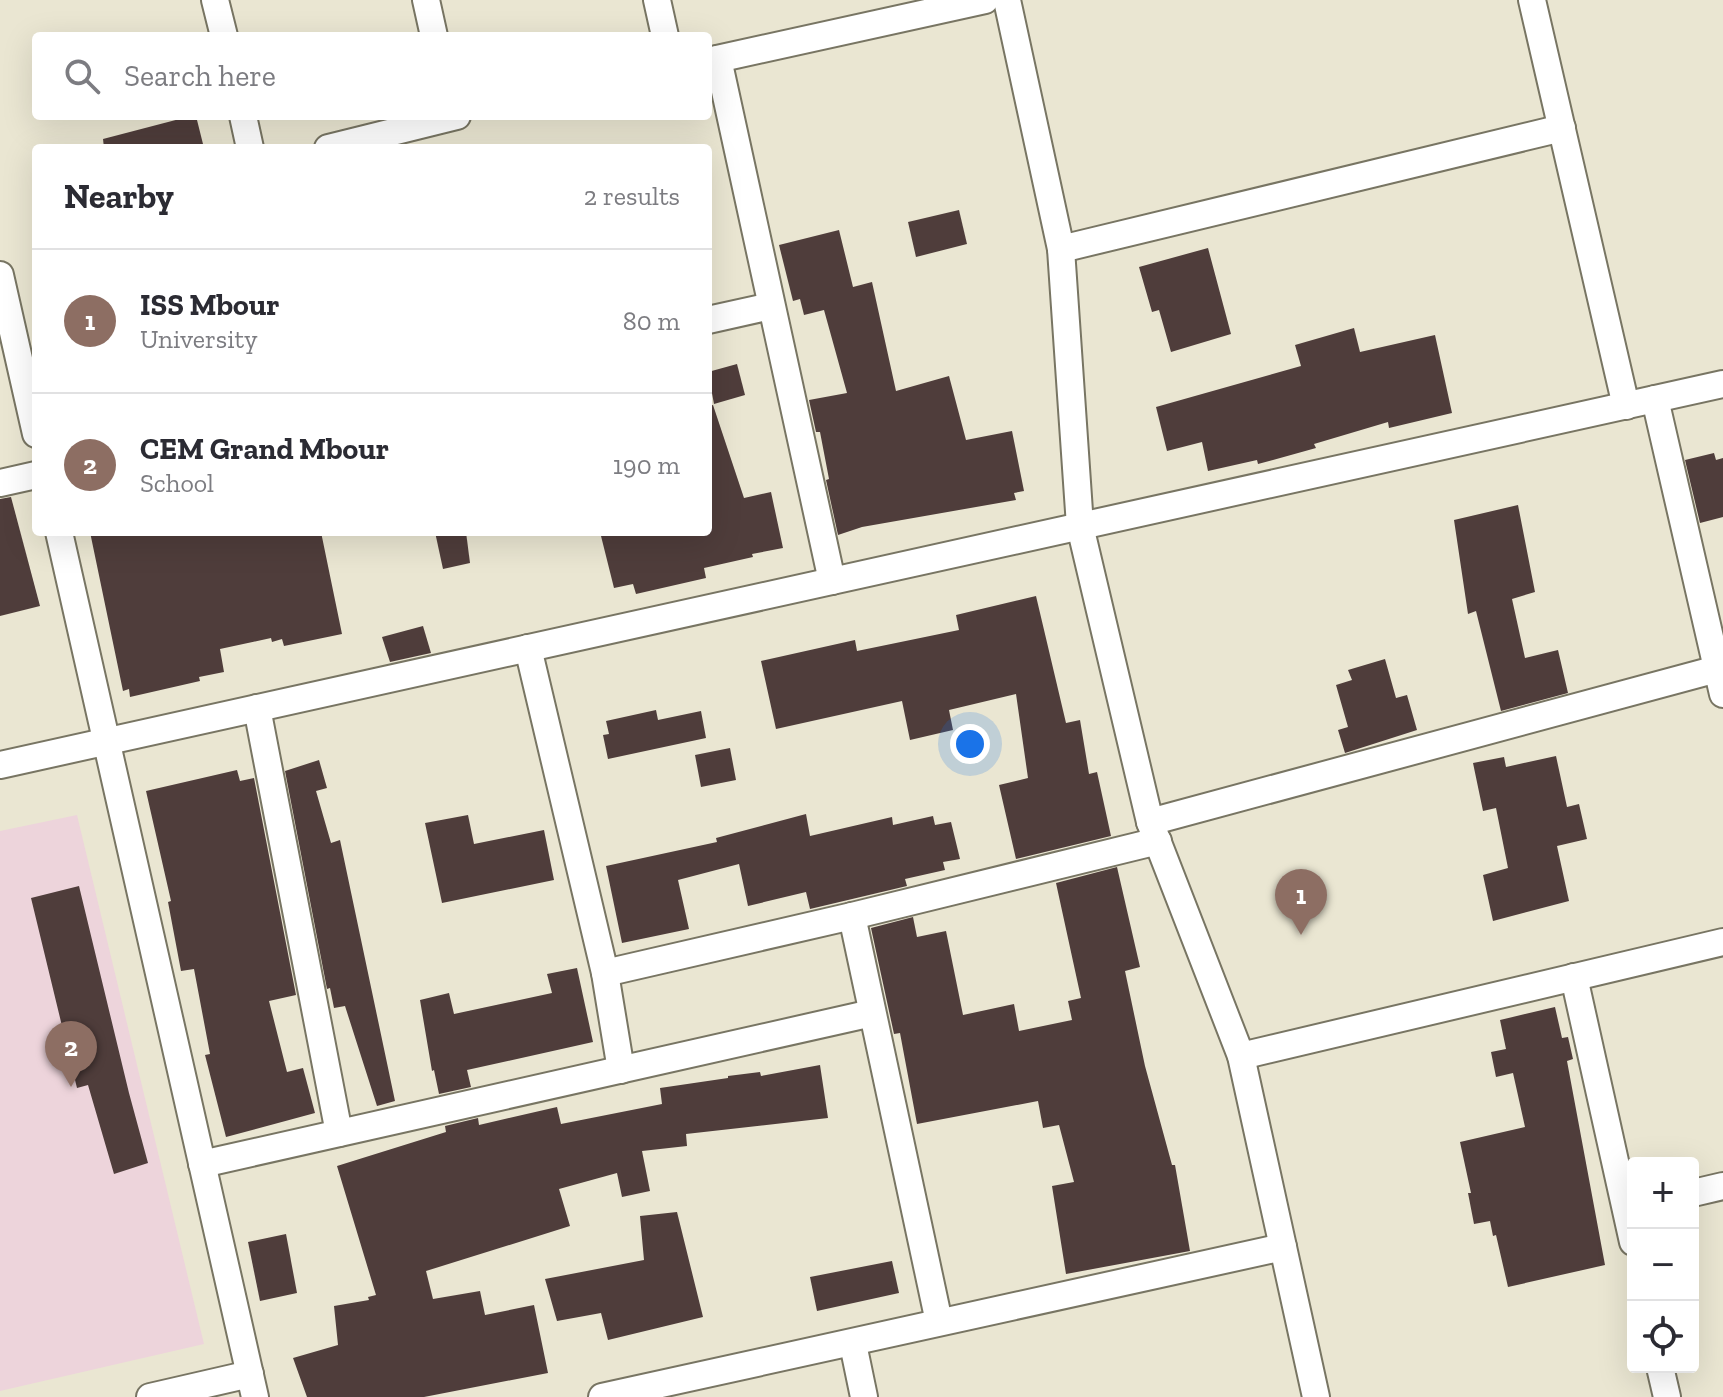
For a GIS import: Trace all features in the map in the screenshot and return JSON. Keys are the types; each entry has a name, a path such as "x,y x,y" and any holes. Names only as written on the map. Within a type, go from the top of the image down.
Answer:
{"street":[{"path":"215,0 223,32"},
{"path":"426,0 433,32"},
{"path":"657,0 664,32"},
{"path":"832,581 713,60 985,0"},
{"path":"1007,0 1061,249 1080,526 1154,832 1241,1056 1316,1397"},
{"path":"1532,0 1626,406"},
{"path":"244,120 249,144"},
{"path":"344,144 437,120"},
{"path":"1061,249 1562,128"},
{"path":"0,275 32,416"},
{"path":"712,319 771,306"},
{"path":"0,765 1723,384"},
{"path":"605,973 852,916 1154,832 1720,682 1655,399"},
{"path":"0,483 32,476"},
{"path":"60,536 253,1386 150,1397"},
{"path":"528,648 605,973 621,1070"},
{"path":"257,708 339,1133"},
{"path":"852,916 939,1322"},
{"path":"1241,1056 1723,942"},
{"path":"1574,977 1627,1199"},
{"path":"202,1164 872,1013"},
{"path":"1699,1192 1723,1186"},
{"path":"602,1397 1283,1247"},
{"path":"853,1344 864,1397"},
{"path":"1661,1373 1667,1397"}],"shaded area":[{"path":"77,815 204,1344 0,1391 0,831"}],"building":[{"path":"176,120 197,120 203,144 104,144 103,139"},
{"path":"959,210 967,244 916,257 908,222"},
{"path":"839,230 853,287 872,282 896,391 949,376 966,440 1012,431 1024,491 1014,493 1016,500 862,527 838,535 820,432 816,432 809,400 847,393 824,310 804,315 800,299 793,301 779,245"},
{"path":"1208,248 1231,334 1171,352 1159,310 1152,312 1139,267"},
{"path":"1354,328 1360,352 1435,335 1452,413 1389,428 1388,422 1273,460 1258,464 1257,460 1208,471 1202,442 1167,451 1156,407 1301,366 1295,345"},
{"path":"737,364 745,395 714,404 712,371"},
{"path":"712,405 744,498 771,492 783,548 704,568 706,578 636,594 633,584 614,588 601,536 712,536"},
{"path":"1714,453 1716,460 1723,458 1723,517 1700,523 1685,460"},
{"path":"11,497 40,606 0,616 0,499"},
{"path":"1518,505 1535,592 1512,599 1525,658 1558,650 1568,693 1501,711 1476,611 1468,614 1454,520"},
{"path":"91,536 322,536 342,634 284,646 282,639 272,642 271,638 220,649 224,672 199,677 200,681 130,697 129,689 123,691"},
{"path":"436,536 467,536 470,563 443,569"},
{"path":"1036,596 1066,723 1080,720 1089,774 1097,772 1111,836 1016,859 999,785 1028,778 1016,694 949,710 953,730 910,740 902,701 776,729 761,661 855,640 857,651 959,630 956,615"},
{"path":"423,626 431,653 390,662 382,637"},
{"path":"1385,659 1396,698 1407,695 1417,730 1345,753 1338,730 1348,727 1336,685 1352,680 1348,670"},
{"path":"656,710 658,720 701,711 706,738 608,759 603,735 609,734 606,721"},
{"path":"730,748 736,780 701,787 695,755"},
{"path":"1556,756 1567,807 1579,804 1587,839 1557,846 1569,901 1493,921 1483,875 1508,868 1496,808 1483,811 1473,763 1504,757 1506,767"},
{"path":"319,760 327,788 316,791 331,843 340,840 395,1101 377,1106 345,1006 334,1008 330,988 327,989 285,771"},
{"path":"237,770 240,781 254,778 296,995 269,1001 287,1072 303,1068 315,1113 226,1137 205,1055 210,1054 194,969 181,971 168,902 171,901 146,791"},
{"path":"806,814 810,836 892,817 893,825 933,816 935,825 951,822 960,859 943,862 945,870 905,879 907,886 810,909 806,892 748,906 739,864 678,880 689,929 622,943 606,866 717,842 716,838"},
{"path":"468,815 474,844 544,830 554,880 442,903 425,823"},
{"path":"1117,867 1140,967 1125,971 1145,1066 1172,1165 1175,1165 1190,1251 1066,1274 1052,1186 1074,1182 1059,1125 1043,1128 1038,1101 917,1124 900,1033 894,1034 871,928 913,917 917,937 946,931 963,1015 1014,1004 1019,1031 1072,1020 1068,1001 1081,998 1056,883"},
{"path":"79,886 148,1163 114,1174 88,1085 77,1088 31,898"},
{"path":"577,968 593,1042 467,1070 471,1087 439,1094 420,1000 449,993 454,1014 552,993 547,974"},
{"path":"1555,1007 1562,1038 1568,1037 1573,1059 1567,1061 1605,1265 1508,1287 1490,1221 1474,1224 1460,1142 1525,1127 1513,1073 1496,1077 1491,1052 1506,1049 1500,1020"},
{"path":"820,1065 828,1118 686,1134 687,1146 642,1151 650,1191 622,1197 617,1173 559,1189 570,1226 426,1271 433,1299 480,1291 485,1315 534,1305 548,1373 424,1397 307,1397 293,1358 338,1345 334,1306 369,1300 368,1297 376,1295 337,1166 446,1132 445,1126 478,1118 479,1125 557,1107 561,1124 662,1104 660,1088 760,1072 761,1076"},
{"path":"677,1212 703,1317 608,1340 601,1313 557,1321 545,1279 644,1260 640,1216"},
{"path":"286,1234 297,1293 260,1301 248,1242"},
{"path":"892,1261 899,1293 817,1311 810,1277"}],"place":[{"name":"ISS Mbour","path":"1301,935"},
{"name":"CEM Grand Mbour","path":"71,1087"}]}
